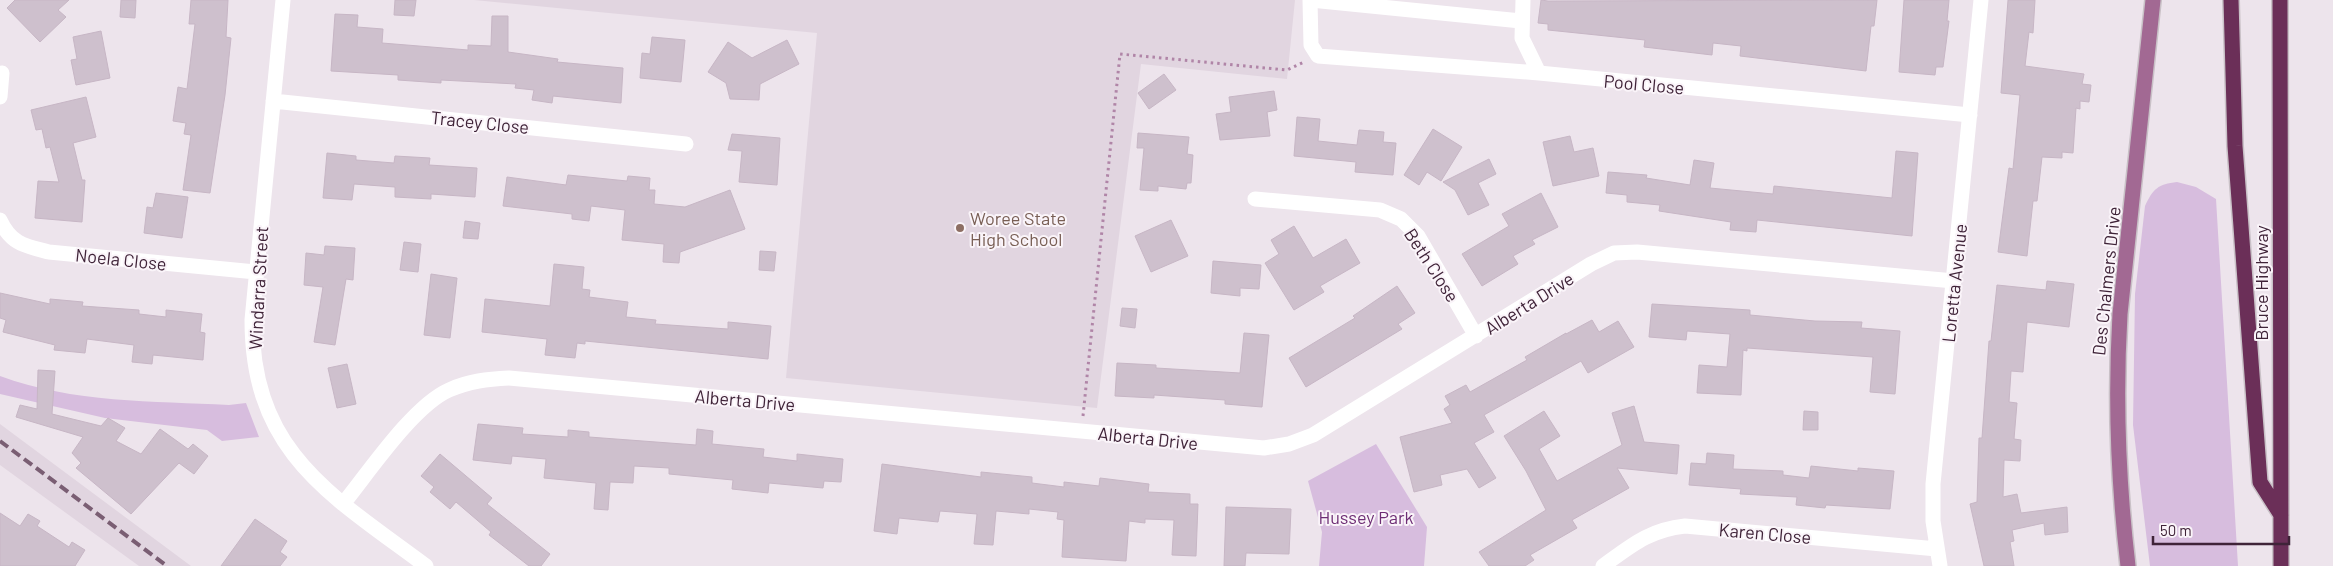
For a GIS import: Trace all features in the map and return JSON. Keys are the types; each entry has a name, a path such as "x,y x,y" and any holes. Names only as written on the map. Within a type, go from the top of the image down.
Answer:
{"highway":[{"path":"2230,0 2235,146 2260,482 2281,515"},
{"name":"Bruce Highway","path":"2280,0 2281,566"}],"main road":[{"name":"Des Chalmers Drive","path":"2128,566 2117,460 2117,366 2120,314 2153,0"}],"street":[{"name":"Windarra Street","path":"283,0 256,272 252,349 258,382 268,411 292,454 343,504 426,566"},
{"path":"1318,56 1311,45 1311,0 1521,21"},
{"path":"1523,0 1522,38 1539,73"},
{"name":"Loretta Avenue","path":"1940,566 1933,510 1933,484 1981,0"},
{"name":"Pool Close","path":"1318,56 1539,73 1970,115"},
{"path":"0,97 2,73"},
{"name":"Tracey Close","path":"273,101 686,144"},
{"name":"Beth Close","path":"1255,200 1380,210 1401,219 1418,236 1476,336"},
{"name":"Noela Close","path":"0,220 6,231 21,245 49,252 256,272"},
{"name":"Alberta Drive","path":"343,504 426,404 449,390 477,380 509,378 1264,448 1289,444 1313,435 1591,264 1614,253 1637,252 1954,281"},
{"name":"Karen Close","path":"1603,566 1646,536 1666,528 1685,526 1937,549"}],"path":[{"path":"1081,432 1120,54 1287,70 1318,56"}],"shaded area":[{"name":"Woree State High School","path":"474,0 1295,0 1287,79 1141,64 1097,408 786,378 817,33"},
{"path":"0,424 191,566 139,566 0,465"}],"green space":[{"path":"2177,182 2196,187 2216,199 2238,566 2150,566 2133,425 2135,294 2145,206 2157,188 2165,184"},
{"path":"0,376 27,385 84,396 172,403 229,405 246,403 259,437 222,441 207,430 105,418 0,394"},
{"name":"Hussey Park","path":"1376,444 1427,527 1424,566 1319,566 1322,532 1308,481"}],"building":[{"path":"15,0 69,0 58,10 66,17 40,42 7,8"},
{"path":"121,0 136,0 135,18 120,17"},
{"path":"191,0 228,0 226,37 231,38 225,95 210,193 183,190 191,135 184,134 186,123 173,121 178,87 187,89 195,24 189,24"},
{"path":"395,0 416,0 414,16 394,15"},
{"path":"1541,0 1877,0 1874,26 1871,26 1866,71 1740,56 1741,46 1713,43 1712,55 1644,47 1645,40 1548,30 1548,24 1538,23"},
{"path":"1904,0 1949,0 1947,21 1949,21 1943,67 1936,67 1935,75 1899,72"},
{"path":"2008,0 2035,0 2033,33 2029,32 2025,66 2084,74 2082,84 2091,85 2089,102 2080,101 2080,109 2076,108 2073,153 2062,152 2062,158 2042,157 2037,201 2033,201 2027,256 1998,252 2009,168 2013,169 2020,95 2001,93"},
{"path":"335,14 358,15 357,27 383,29 382,43 468,50 468,45 491,46 492,16 508,16 508,52 558,59 557,62 623,68 621,103 553,96 552,103 532,100 534,90 515,88 516,84 441,80 441,83 398,80 398,75 331,71"},
{"path":"101,31 110,78 76,85 71,60 77,59 73,37"},
{"path":"652,37 685,40 681,82 640,78 642,53 650,54"},
{"path":"787,40 799,64 760,84 759,100 730,99 726,83 708,72 728,42 752,58"},
{"path":"1164,74 1176,90 1149,109 1138,93"},
{"path":"1274,91 1277,110 1267,112 1270,136 1220,140 1216,114 1231,112 1229,97"},
{"path":"86,97 96,137 73,143 82,180 85,180 82,222 35,218 38,181 59,182 50,147 46,148 42,129 36,130 31,110"},
{"path":"1297,117 1320,119 1318,141 1357,145 1359,130 1384,132 1383,142 1396,143 1393,175 1355,172 1356,162 1294,156"},
{"path":"1433,129 1462,147 1441,181 1427,172 1419,185 1404,175"},
{"path":"1138,133 1189,137 1187,154 1193,155 1191,183 1187,183 1186,189 1158,186 1158,191 1140,190 1144,148 1137,148"},
{"path":"732,134 780,138 777,185 739,182 742,151 728,150"},
{"path":"1570,136 1574,152 1593,148 1599,176 1553,186 1543,142"},
{"path":"1896,151 1918,153 1912,236 1757,220 1756,232 1730,230 1731,222 1659,211 1660,205 1627,202 1627,195 1606,193 1608,172 1647,175 1646,178 1690,185 1694,160 1714,163 1710,188 1773,194 1774,186 1892,198"},
{"path":"327,153 356,156 356,160 394,163 395,156 430,158 429,165 477,168 475,197 431,194 431,199 395,197 395,187 354,184 352,200 323,198"},
{"path":"1489,159 1496,174 1478,183 1489,205 1468,215 1455,190 1443,182"},
{"path":"568,175 627,181 628,176 650,178 649,190 655,190 654,204 685,207 730,190 745,229 680,252 679,263 663,262 664,244 622,240 625,210 591,206 589,221 572,219 572,214 503,206 507,177 566,185"},
{"path":"156,193 188,197 182,238 144,233 147,207 153,208"},
{"path":"1541,193 1558,227 1532,240 1535,244 1513,256 1518,264 1482,286 1462,254 1509,226 1502,214"},
{"path":"1171,220 1188,256 1151,272 1135,236"},
{"path":"465,221 480,223 478,239 463,238"},
{"path":"1294,226 1313,258 1346,239 1360,263 1320,286 1324,292 1294,310 1265,263 1279,254 1271,240"},
{"path":"404,242 421,244 418,272 400,270"},
{"path":"325,246 355,248 353,280 346,279 335,345 314,342 323,287 304,285 306,253 324,255"},
{"path":"760,251 776,252 774,271 759,270"},
{"path":"1213,261 1261,265 1259,289 1240,288 1240,296 1211,293"},
{"path":"554,264 584,267 582,289 590,290 589,297 628,302 626,317 656,320 655,324 728,329 728,322 771,326 768,359 585,341 585,344 577,343 575,358 545,355 547,339 482,332 485,299 550,306"},
{"path":"431,274 457,278 450,338 424,335"},
{"path":"2047,281 2074,284 2069,327 2027,322 2023,372 2011,371 2009,402 2017,403 2014,439 2021,440 2020,461 2004,460 2003,497 2017,494 2021,513 2067,507 2068,532 2045,535 2044,523 2012,530 2014,541 2010,542 2014,566 1984,566 1970,504 1977,502 1979,438 1982,438 1989,341 1991,341 1997,285 2046,290"},
{"path":"1397,286 1415,313 1398,324 1402,329 1306,387 1289,358 1355,318 1353,316"},
{"path":"0,293 50,304 50,299 83,302 82,306 139,310 139,314 166,317 166,310 202,314 200,332 205,333 203,360 153,355 152,364 132,362 134,345 87,339 85,353 54,350 55,345 3,332 6,320 0,318"},
{"path":"1652,304 1750,310 1750,315 1815,321 1862,322 1861,328 1900,331 1895,394 1870,392 1873,357 1747,348 1747,351 1743,350 1741,395 1697,393 1699,365 1727,367 1730,334 1687,331 1686,340 1649,337"},
{"path":"1122,308 1137,309 1135,328 1120,326"},
{"path":"1592,320 1599,332 1618,321 1634,347 1588,373 1581,361 1484,415 1494,432 1474,443 1496,478 1479,488 1467,469 1440,475 1442,485 1414,492 1400,437 1452,423 1444,409 1450,405 1445,396 1466,385 1470,392 1527,360 1525,357"},
{"path":"1244,333 1269,335 1262,407 1225,404 1225,400 1154,395 1154,398 1115,396 1117,363 1156,365 1156,368 1240,373"},
{"path":"347,364 356,404 337,408 328,368"},
{"path":"38,370 55,371 52,414 101,426 108,418 125,428 116,441 141,454 160,429 188,449 193,444 208,456 194,474 179,463 131,514 76,468 81,463 72,453 83,437 16,417 20,405 37,409"},
{"path":"1634,406 1644,442 1679,445 1677,474 1617,468 1629,488 1572,520 1577,528 1530,555 1534,560 1525,566 1489,566 1479,552 1546,510 1526,471 1504,436 1544,411 1560,436 1539,449 1557,481 1622,445 1612,413"},
{"path":"1804,411 1818,412 1818,430 1803,430"},
{"path":"478,424 523,428 522,434 568,437 568,430 589,432 589,437 696,445 697,429 713,431 712,444 764,449 763,457 797,461 797,454 843,459 841,482 824,481 823,488 769,483 768,493 732,489 733,480 669,474 669,468 634,466 633,483 610,482 608,510 594,509 596,483 544,478 546,459 512,456 511,464 473,460"},
{"path":"1707,453 1734,455 1733,469 1783,471 1783,475 1809,478 1811,466 1858,471 1858,468 1894,471 1890,509 1826,505 1825,508 1796,505 1797,497 1740,494 1741,489 1689,485 1691,463 1706,464"},
{"path":"440,454 492,498 487,504 550,554 541,566 529,566 489,535 491,532 456,502 450,509 430,492 434,487 421,476"},
{"path":"882,464 981,477 981,472 1032,477 1032,483 1064,487 1064,482 1099,486 1100,478 1149,484 1148,492 1190,494 1190,504 1198,504 1196,556 1172,555 1174,520 1145,519 1145,523 1129,521 1126,561 1062,557 1064,520 1057,519 1058,512 1029,509 1029,514 996,511 993,545 974,544 977,514 940,511 938,522 899,518 897,534 874,531"},
{"path":"1226,507 1291,509 1289,554 1246,553 1245,566 1224,566"},
{"path":"0,513 20,526 28,514 40,521 37,526 69,547 72,542 85,550 75,566 0,566"},
{"path":"255,519 287,541 280,552 287,557 280,566 221,566"}],"railway":[{"path":"0,441 167,566"}],"place":[{"name":"Woree State High School","path":"960,228"}]}
